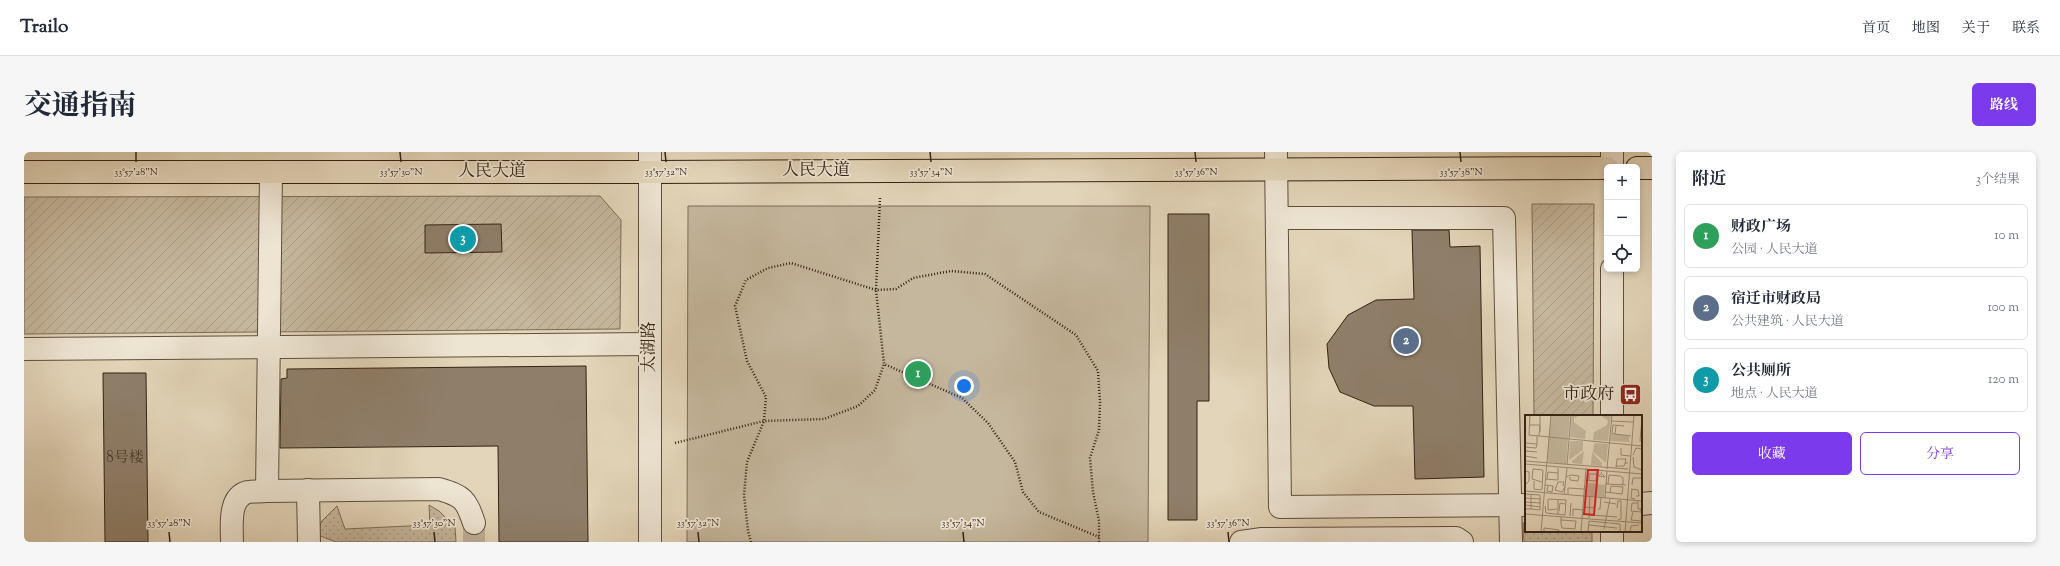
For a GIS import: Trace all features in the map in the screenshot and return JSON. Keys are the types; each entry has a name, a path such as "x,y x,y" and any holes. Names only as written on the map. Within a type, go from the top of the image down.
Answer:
{"main road":[{"name":"人民大道","path":"24,172 271,172 650,162 881,171 1276,161 1604,168"},
{"path":"1640,168 1652,168"}],"street":[{"path":"1612,152 1612,164"},
{"path":"1276,161 1280,507 1518,505"},
{"name":"太湖路","path":"650,162 650,542"},
{"path":"267,491 271,172"},
{"path":"1277,218 1504,218 1518,505 1511,542"},
{"path":"1612,272 1612,415"},
{"path":"24,349 269,349 650,344"},
{"path":"232,542 232,514 235,504 248,492 439,489 458,495 468,506 474,523"},
{"path":"308,490 309,542"},
{"path":"1642,504 1652,503"},
{"path":"1241,542 1262,539 1456,538 1462,542"}],"path":[{"path":"650,449 764,421 824,419 858,406 875,390 884,364 876,290 881,171"},
{"path":"751,542 748,531 744,494 747,462 764,421 766,397 746,361 735,306 746,280 768,268 791,263 876,290 896,289 913,278 951,271 985,274 1076,335 1098,371 1100,402 1099,430 1090,458 1092,492 1099,521 1099,542"},
{"path":"884,364 962,398 988,423 1015,462 1022,492 1039,512 1099,536"}],"shaded area":[{"path":"600,196 621,220 620,329 24,334 24,197"},
{"path":"1532,204 1594,204 1593,415 1534,415"},
{"path":"688,206 1150,206 1148,542 687,542"},
{"path":"429,505 439,511 455,527 456,542 336,542 318,535 321,522 337,506 345,529 430,525"},
{"path":"1523,523 1525,523 1525,532 1592,532 1592,542 1524,542"}],"building":[{"path":"1168,214 1209,214 1209,401 1197,401 1197,520 1168,520"},
{"path":"501,224 502,252 425,253 425,225"},
{"path":"1412,230 1449,230 1450,247 1480,246 1484,477 1415,479 1413,406 1374,406 1340,392 1329,368 1327,344 1348,315 1376,300 1414,299"},
{"path":"586,366 588,542 499,542 498,446 280,448 281,379 287,378 287,369"},
{"path":"103,373 146,373 148,542 105,542"}],"tunnel":[{"path":"474,523 474,542"}],"place":[{"name":"公共厕所","path":"463,239"},
{"name":"宿迁市财政局","path":"1406,341"},
{"name":"财政广场","path":"918,374"},
{"name":"市政府","path":"1630,395"}]}
